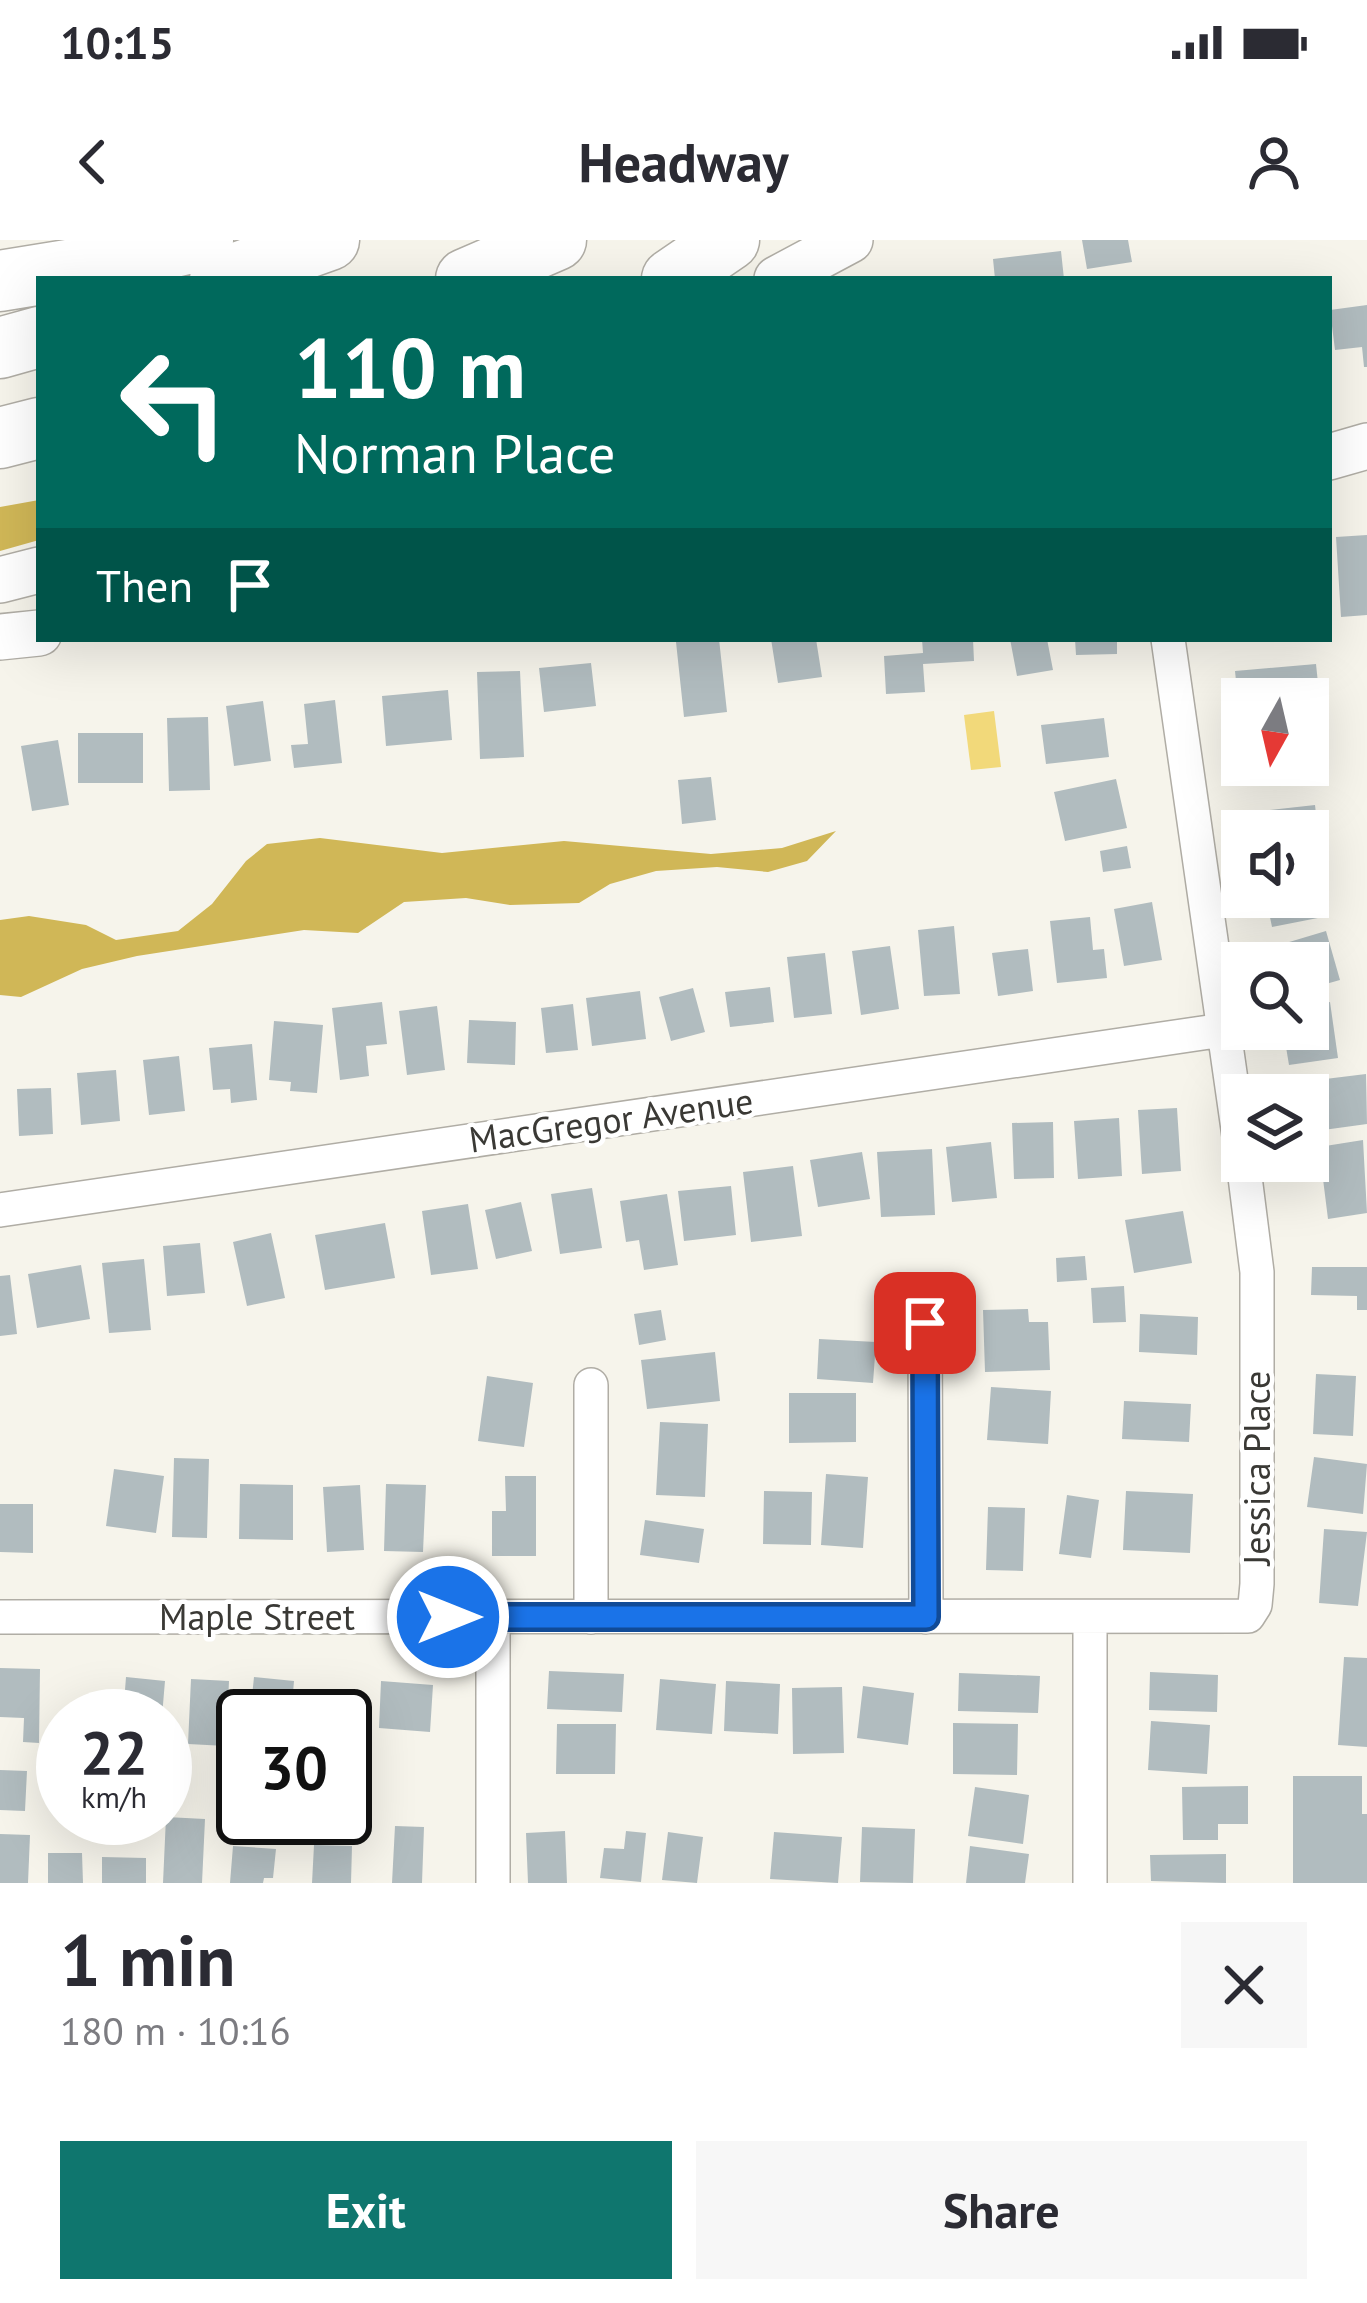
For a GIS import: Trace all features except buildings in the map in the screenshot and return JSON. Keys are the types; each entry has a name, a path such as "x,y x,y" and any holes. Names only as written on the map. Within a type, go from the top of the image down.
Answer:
{"highway":[{"path":"0,281 98,265 203,240"},
{"path":"228,276 328,240"},
{"path":"473,276 556,240"},
{"path":"676,276 729,240"},
{"path":"0,348 36,338"},
{"path":"0,438 36,429"}],"main road":[{"path":"783,276 850,240"},
{"path":"1332,456 1367,446"},
{"path":"0,580 36,571"},
{"path":"0,637 36,632"}],"street":[{"name":"Jessica Place","path":"1168,642 1221,1023"},
{"name":"MacGregor Avenue","path":"0,1210 1221,1030"},
{"name":"Jessica Place","path":"1090,1617 1240,1618 1256,1605 1256,1272 1245,1182"},
{"path":"925,1323 926,1617"},
{"path":"591,1385 591,1617"},
{"name":"Maple Street","path":"0,1617 1090,1617"},
{"path":"493,1617 493,1883"},
{"path":"1090,1617 1090,1883"}],"shaded area":[{"path":"36,501 36,541 0,551 0,507"},
{"path":"994,711 1001,767 971,770 964,715"},
{"path":"836,831 807,861 768,872 717,867 656,871 610,884 579,903 510,905 466,898 404,902 358,933 304,930 137,956 82,969 21,997 0,995 0,920 29,916 86,925 116,940 178,931 212,904 246,861 267,844 320,838 442,853 564,841 711,854 782,848"}],"route":[{"path":"448,1617 926,1617 925,1323"}]}
